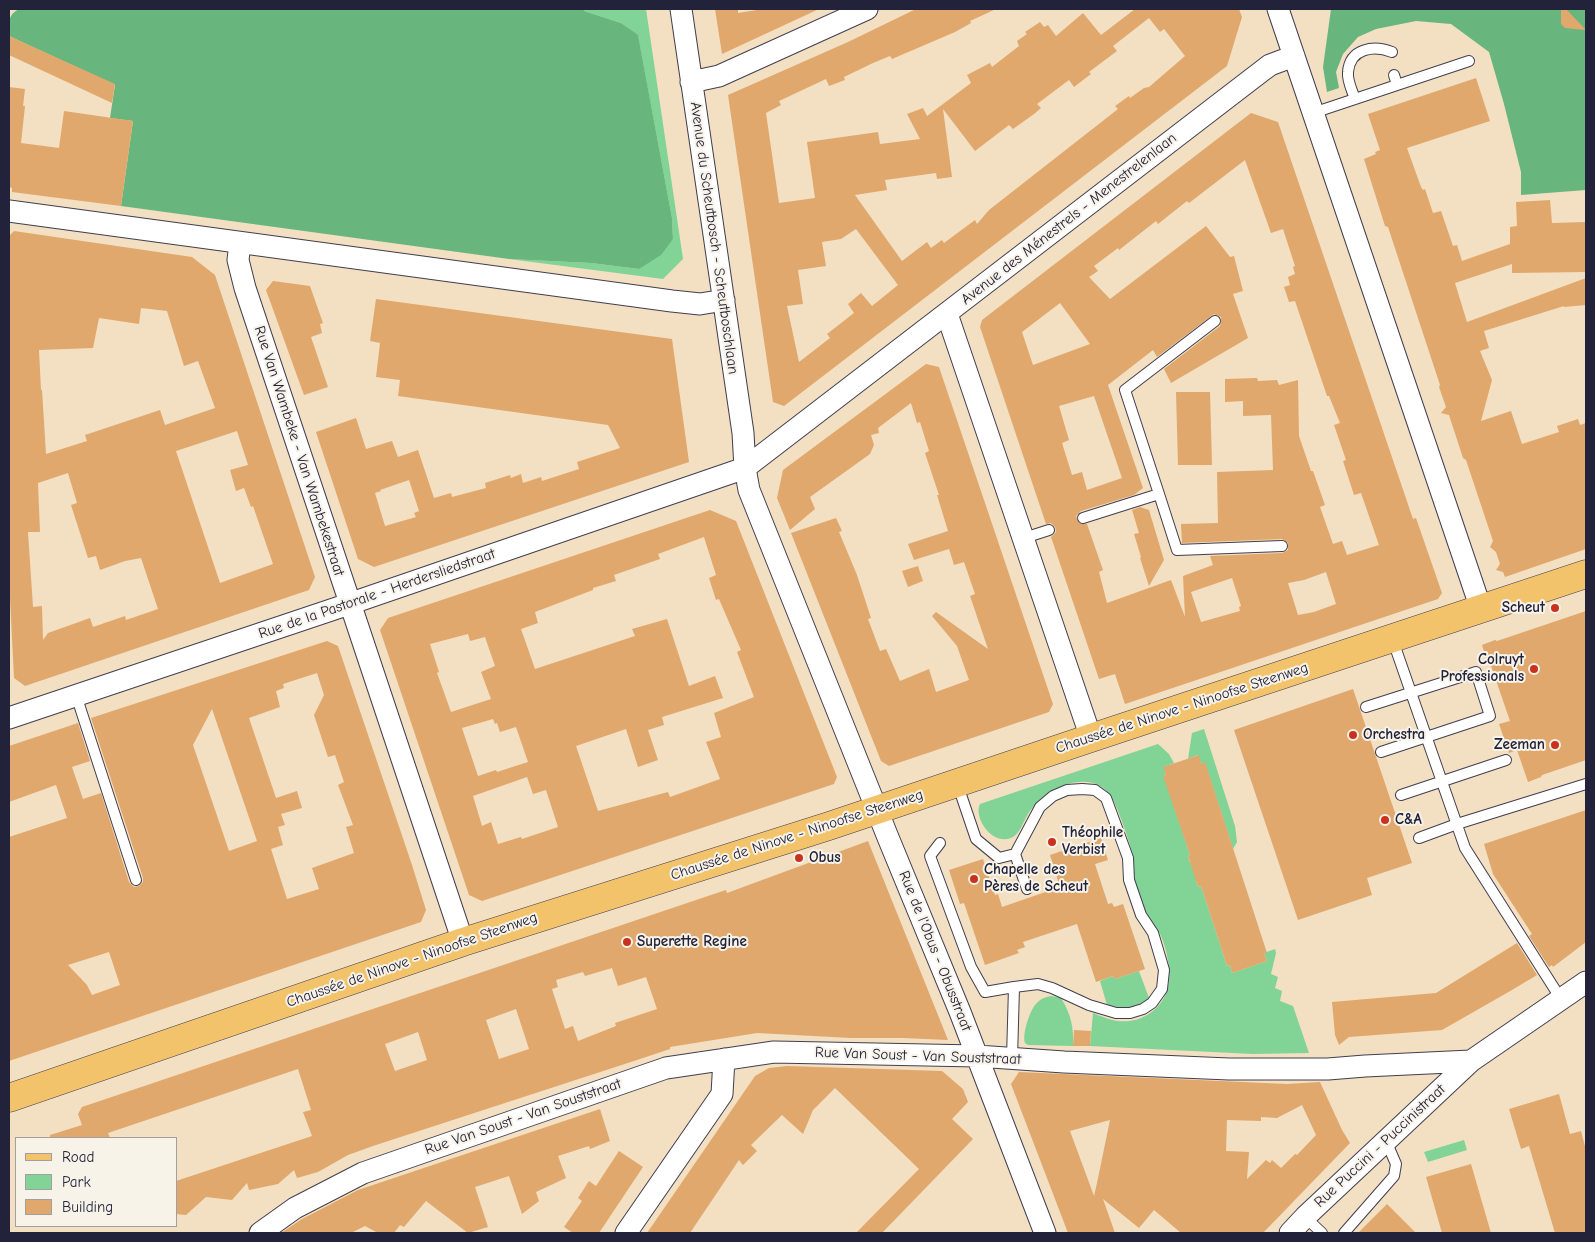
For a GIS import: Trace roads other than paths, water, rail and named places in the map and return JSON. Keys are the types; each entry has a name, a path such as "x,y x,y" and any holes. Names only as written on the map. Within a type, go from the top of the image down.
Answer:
{"main road":[{"name":"Chaussée de Ninove - Ninoofse Steenweg","path":"9,1098 463,942 877,810 1586,574"}],"street":[{"name":"Avenue du Scheutbosch - Scheutboschlaan","path":"681,9 743,434 745,468 749,490 877,810"},
{"path":"691,82 719,76 867,9"},
{"path":"1280,9 1313,113 1481,609"},
{"name":"Avenue des Ménestrels - Menestrelenlaan","path":"745,468 1262,70 1294,56"},
{"path":"9,212 672,301 700,304 724,300"},
{"name":"Rue Van Wambeke - Van Wambekestraat","path":"240,243 238,260 244,288 463,942"},
{"path":"947,314 1091,738"},
{"name":"Rue de la Pastorale - Herdersliedstraat","path":"9,718 745,468"},
{"name":"Rue de l'Obus - Obusstraat","path":"877,810 977,1056 1045,1233"},
{"path":"1471,1061 1561,1000 1585,988"},
{"name":"Rue Van Soust - Van Souststraat","path":"260,1233 295,1208 363,1173 666,1068 724,1059 774,1052 977,1056 1064,1062 1229,1069 1328,1069 1471,1061"},
{"path":"626,1233 722,1094 724,1059"},
{"name":"Rue Puccini - Puccinistraat","path":"1290,1233 1471,1061"}],"lane":[{"path":"1355,99 1348,79 1349,64 1354,57 1359,52 1367,49 1375,48 1392,52"},
{"path":"1313,113 1355,99 1396,80 1469,61"},
{"path":"1215,321 1125,390 1177,550 1282,546"},
{"path":"1083,518 1159,494"},
{"path":"1024,538 1049,530"},
{"path":"1392,638 1465,848 1561,1000"},
{"path":"1366,707 1476,672 1490,716 1381,752"},
{"path":"76,695 136,880"},
{"path":"1401,795 1506,760"},
{"path":"957,783 976,839 999,858 1015,854"},
{"path":"1419,838 1457,824 1586,784"},
{"path":"940,843 930,856 971,967 985,992 1038,984 1052,988 1089,1005 1116,1013 1130,1013 1143,1009 1152,1003 1162,989 1164,970 1154,933 1141,915 1129,880 1128,858 1106,798 1095,790 1067,790 1053,796 1040,807 1015,854 1027,889"},
{"path":"1012,1058 1014,988"},
{"path":"1344,1233 1394,1176 1396,1164 1386,1141"},
{"path":"1305,1217 1322,1233"}],"place":[{"name":"Scheut","path":"1555,608"},
{"name":"Colruyt Professionals","path":"1534,669"},
{"name":"Orchestra","path":"1353,735"},
{"name":"Zeeman","path":"1555,745"},
{"name":"C&A","path":"1385,820"},
{"name":"Théophile Verbist","path":"1052,842"},
{"name":"Obus","path":"799,858"},
{"name":"Chapelle des Pères de Scheut","path":"974,879"},
{"name":"Superette Regine","path":"627,942"}]}
